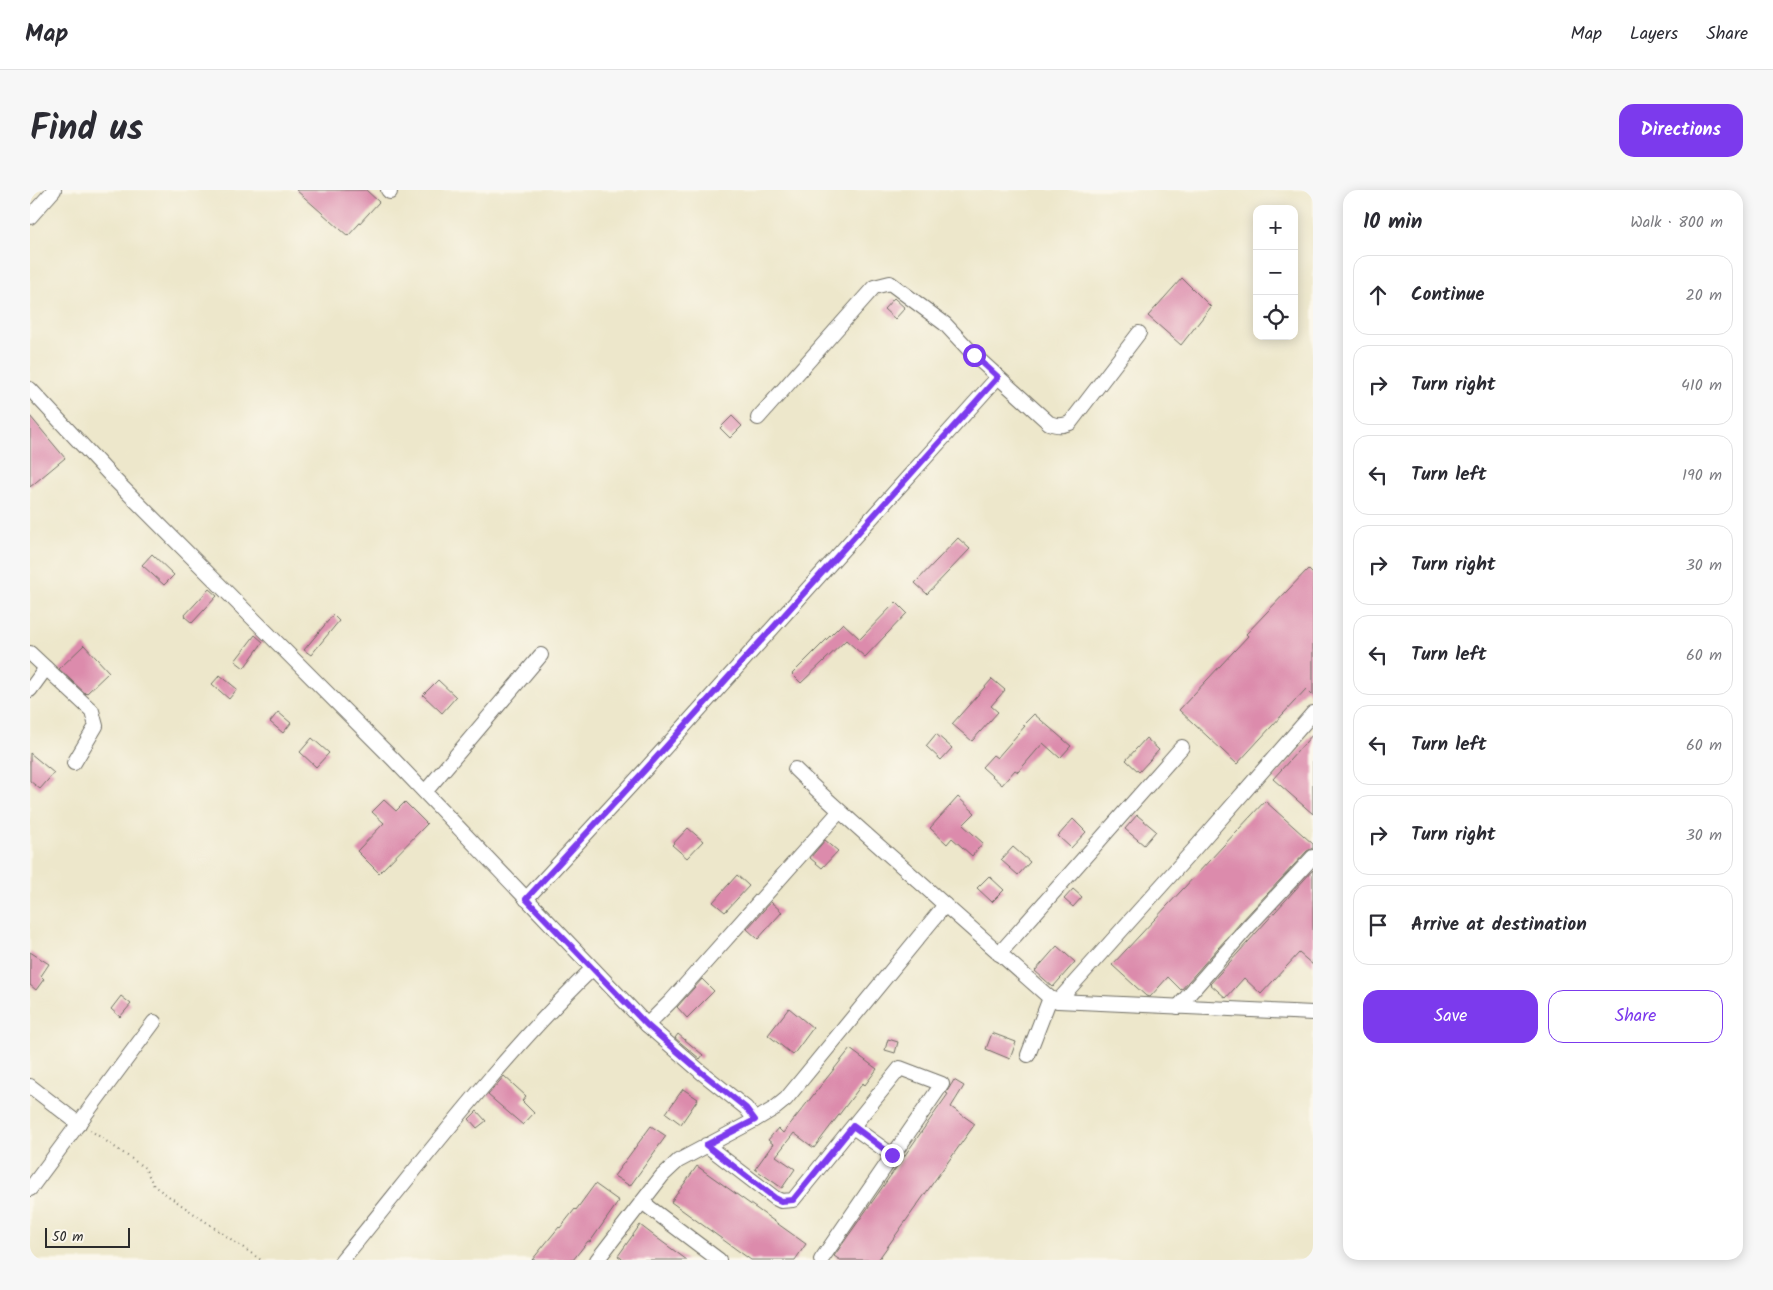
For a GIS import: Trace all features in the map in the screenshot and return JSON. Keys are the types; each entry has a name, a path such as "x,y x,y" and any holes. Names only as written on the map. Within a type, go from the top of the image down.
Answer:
{"street":[{"path":"30,217 54,190"},
{"path":"758,418 874,287 890,283 945,324 974,355 1050,423 1064,426 1070,423 1139,333"},
{"path":"526,899 652,763 998,377"},
{"path":"30,389 112,477 425,792 647,1025 746,1108 755,1120"},
{"path":"30,653 92,711 96,726 74,763"},
{"path":"425,792 541,655"},
{"path":"30,690 46,668"},
{"path":"1028,1055 1054,1000 1198,846 1313,713"},
{"path":"999,954 1182,747"},
{"path":"794,769 839,812 890,855 999,954 1054,1000 1313,1013"},
{"path":"647,1025 671,1001 839,812"},
{"path":"1178,1007 1247,928 1313,857"},
{"path":"597,1260 662,1176 678,1161 755,1120 786,1099 945,905"},
{"path":"342,1260 501,1066 532,1030 592,969"},
{"path":"30,1189 154,1022"},
{"path":"706,1145 775,1198 787,1202 793,1200 900,1068 942,1084 822,1260"},
{"path":"30,1086 79,1124"},
{"path":"853,1126 892,1155"},
{"path":"642,1202 719,1260"}],"path":[{"path":"79,1124 145,1168 154,1186 261,1260"}],"building":[{"path":"296,190 366,190 379,202 348,236"},
{"path":"1182,278 1211,307 1181,345 1148,316"},
{"path":"894,298 905,308 895,319 884,309"},
{"path":"30,416 65,458 30,487"},
{"path":"732,416 742,426 730,438 720,428"},
{"path":"958,538 970,549 927,594 915,583"},
{"path":"152,554 174,575 164,585 142,565"},
{"path":"1308,569 1313,574 1313,696 1306,689 1237,764 1179,710 1248,636 1246,634"},
{"path":"209,589 217,596 192,623 184,616"},
{"path":"896,602 907,613 865,657 846,640 801,683 792,674 843,623 860,639"},
{"path":"333,615 339,621 311,655 304,650"},
{"path":"255,635 263,642 244,668 235,661"},
{"path":"84,645 109,672 86,694 59,669"},
{"path":"220,675 237,689 229,699 212,684"},
{"path":"992,679 1005,690 991,706 998,712 972,741 952,724"},
{"path":"438,680 456,697 442,713 423,695"},
{"path":"278,712 291,723 283,733 270,722"},
{"path":"1034,714 1071,746 1060,758 1043,743 1018,772 1015,770 1002,785 982,767 993,755 997,758"},
{"path":"936,734 952,748 941,760 926,746"},
{"path":"1313,734 1313,814 1273,779"},
{"path":"312,738 329,753 316,767 300,752"},
{"path":"1146,738 1159,750 1139,772 1126,760"},
{"path":"30,753 54,773 40,789 30,781"},
{"path":"958,797 975,813 963,825 983,843 972,856 952,838 947,844 930,828"},
{"path":"384,800 396,811 405,802 427,824 379,873 357,851 384,823 372,812"},
{"path":"1265,801 1313,844 1313,848 1307,851 1241,922 1181,990 1168,977 1150,997 1146,996 1112,965"},
{"path":"1137,815 1156,831 1144,845 1125,829"},
{"path":"1073,819 1086,832 1071,848 1058,836"},
{"path":"688,828 703,841 687,858 672,845"},
{"path":"825,840 838,851 822,868 810,858"},
{"path":"1013,847 1030,862 1018,875 1001,860"},
{"path":"1313,870 1313,965 1299,953 1261,994 1244,978 1226,998 1210,984"},
{"path":"737,875 749,886 725,912 713,902"},
{"path":"989,876 1004,890 992,902 977,888"},
{"path":"1073,889 1082,897 1073,907 1064,899"},
{"path":"771,902 782,912 758,939 747,929"},
{"path":"1057,946 1075,962 1053,987 1035,971"},
{"path":"30,952 49,964 41,976 44,979 36,990 30,985"},
{"path":"702,979 714,991 687,1018 677,1007"},
{"path":"121,996 131,1004 120,1017 111,1009"},
{"path":"789,1008 813,1028 793,1055 768,1035"},
{"path":"992,1033 1016,1042 1010,1059 986,1049"},
{"path":"678,1034 703,1055 700,1059 675,1038"},
{"path":"888,1039 898,1042 895,1053 885,1050"},
{"path":"850,1049 877,1069 865,1085 863,1083 814,1148 794,1133 776,1156 795,1169 782,1188 755,1169 773,1144 768,1140 778,1128 783,1133"},
{"path":"504,1076 526,1096 522,1101 534,1113 523,1125 488,1095"},
{"path":"954,1080 964,1086 951,1107 975,1124 878,1260 840,1260 834,1256 948,1094 946,1093"},
{"path":"683,1089 698,1099 681,1124 666,1113"},
{"path":"477,1111 486,1121 477,1128 469,1119"},
{"path":"651,1126 666,1136 630,1186 614,1176"},
{"path":"697,1166 806,1244 795,1260 751,1260 671,1202"},
{"path":"595,1184 619,1201 590,1242 588,1241 573,1260 532,1260 559,1227 576,1210"},
{"path":"640,1225 687,1260 624,1260 618,1256"}],"route":[{"path":"892,1155 853,1126 793,1200 787,1202 775,1198 706,1145 755,1120 746,1108 647,1025 526,899 825,571 998,377 974,355"}]}
